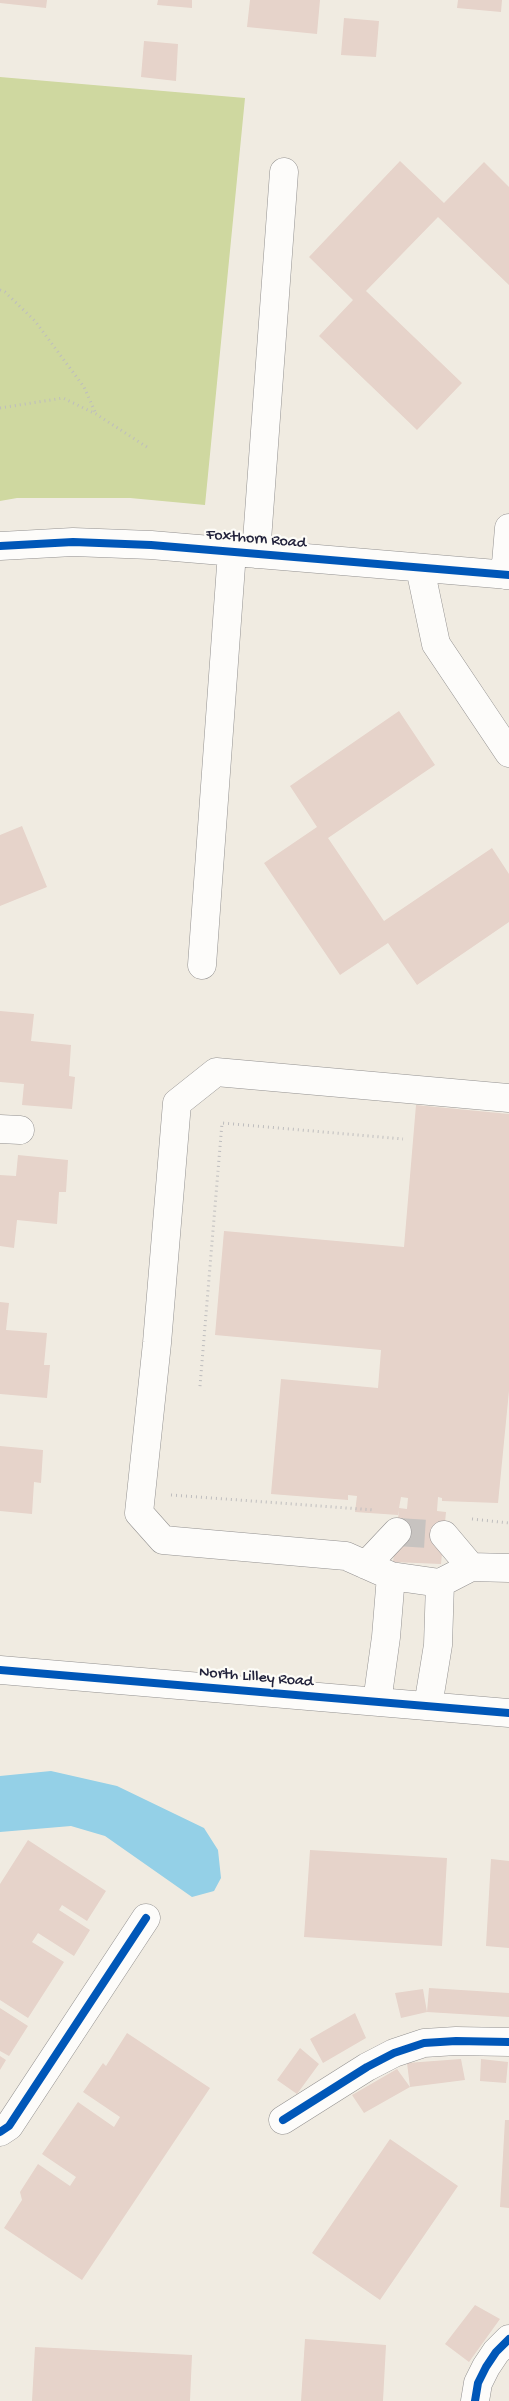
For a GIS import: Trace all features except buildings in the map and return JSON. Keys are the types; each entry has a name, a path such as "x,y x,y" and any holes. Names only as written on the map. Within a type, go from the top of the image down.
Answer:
{"street":[{"path":"202,965 284,172"},
{"path":"507,575 509,528"},
{"name":"Foxthorn Road","path":"0,546 72,542 244,553 507,575"},
{"path":"420,568 436,644 509,753"},
{"path":"509,1098 216,1072 177,1103 157,1343 139,1513 163,1540 346,1556 391,1576 440,1583 471,1567 509,1568"},
{"path":"366,1565 397,1532"},
{"path":"444,1535 471,1567"},
{"path":"377,1702 386,1637 391,1576"},
{"path":"428,1706 438,1645 440,1583"},
{"name":"North Lilley Road","path":"0,1670 509,1713"},
{"path":"0,2132 9,2126 146,1918"},
{"path":"283,2120 367,2067 402,2050 424,2043 456,2040 509,2042"},
{"path":"475,2401 478,2383 486,2367 496,2352 509,2339"}],"path":[{"path":"0,290 5,292 46,336 84,387 96,414"},
{"path":"0,408 63,398 96,414 150,449"},
{"path":"200,1386 222,1124 403,1139"},
{"path":"166,1494 356,1509"},
{"path":"465,1518 509,1523"}],"green space":[{"path":"0,77 245,98 205,505 130,498 17,498 0,501"}],"water":[{"path":"51,1771 117,1786 204,1828 218,1850 221,1878 214,1891 192,1897 105,1836 71,1826 0,1832 0,1776"}],"tunnel":[{"path":"397,1532 444,1535"}],"cycle path":[{"path":"0,546 73,542 151,545 509,575"},
{"path":"0,1670 509,1713"},
{"path":"0,2132 9,2126 146,1918"},
{"path":"283,2120 367,2067 394,2053 424,2043 456,2041 509,2042"},
{"path":"475,2401 478,2383 486,2367 496,2352 509,2339"}]}
